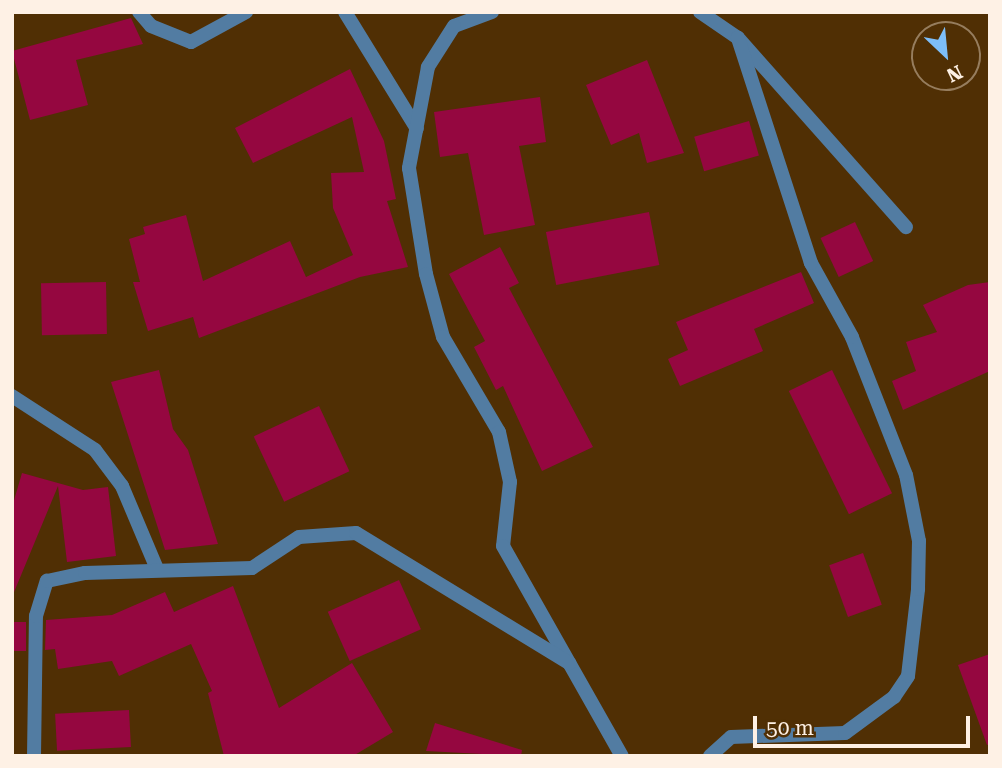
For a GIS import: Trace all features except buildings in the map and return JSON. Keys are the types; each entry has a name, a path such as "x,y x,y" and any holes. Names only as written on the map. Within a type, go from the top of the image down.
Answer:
{"street":[{"path":"139,12 151,26 191,42 246,12"},
{"path":"345,12 417,129"},
{"path":"492,12 454,26 428,67 409,168 426,274 443,337 499,432 510,482 503,546 622,756"},
{"path":"700,12 738,38 906,227"},
{"path":"710,756 730,737 845,733 894,697 908,676 918,589 919,541 905,475 852,337 811,263 738,38"},
{"path":"12,397 95,450 122,486 157,569"},
{"path":"34,756 36,616 47,581 157,569 252,568 299,537 356,533 570,664"}]}
